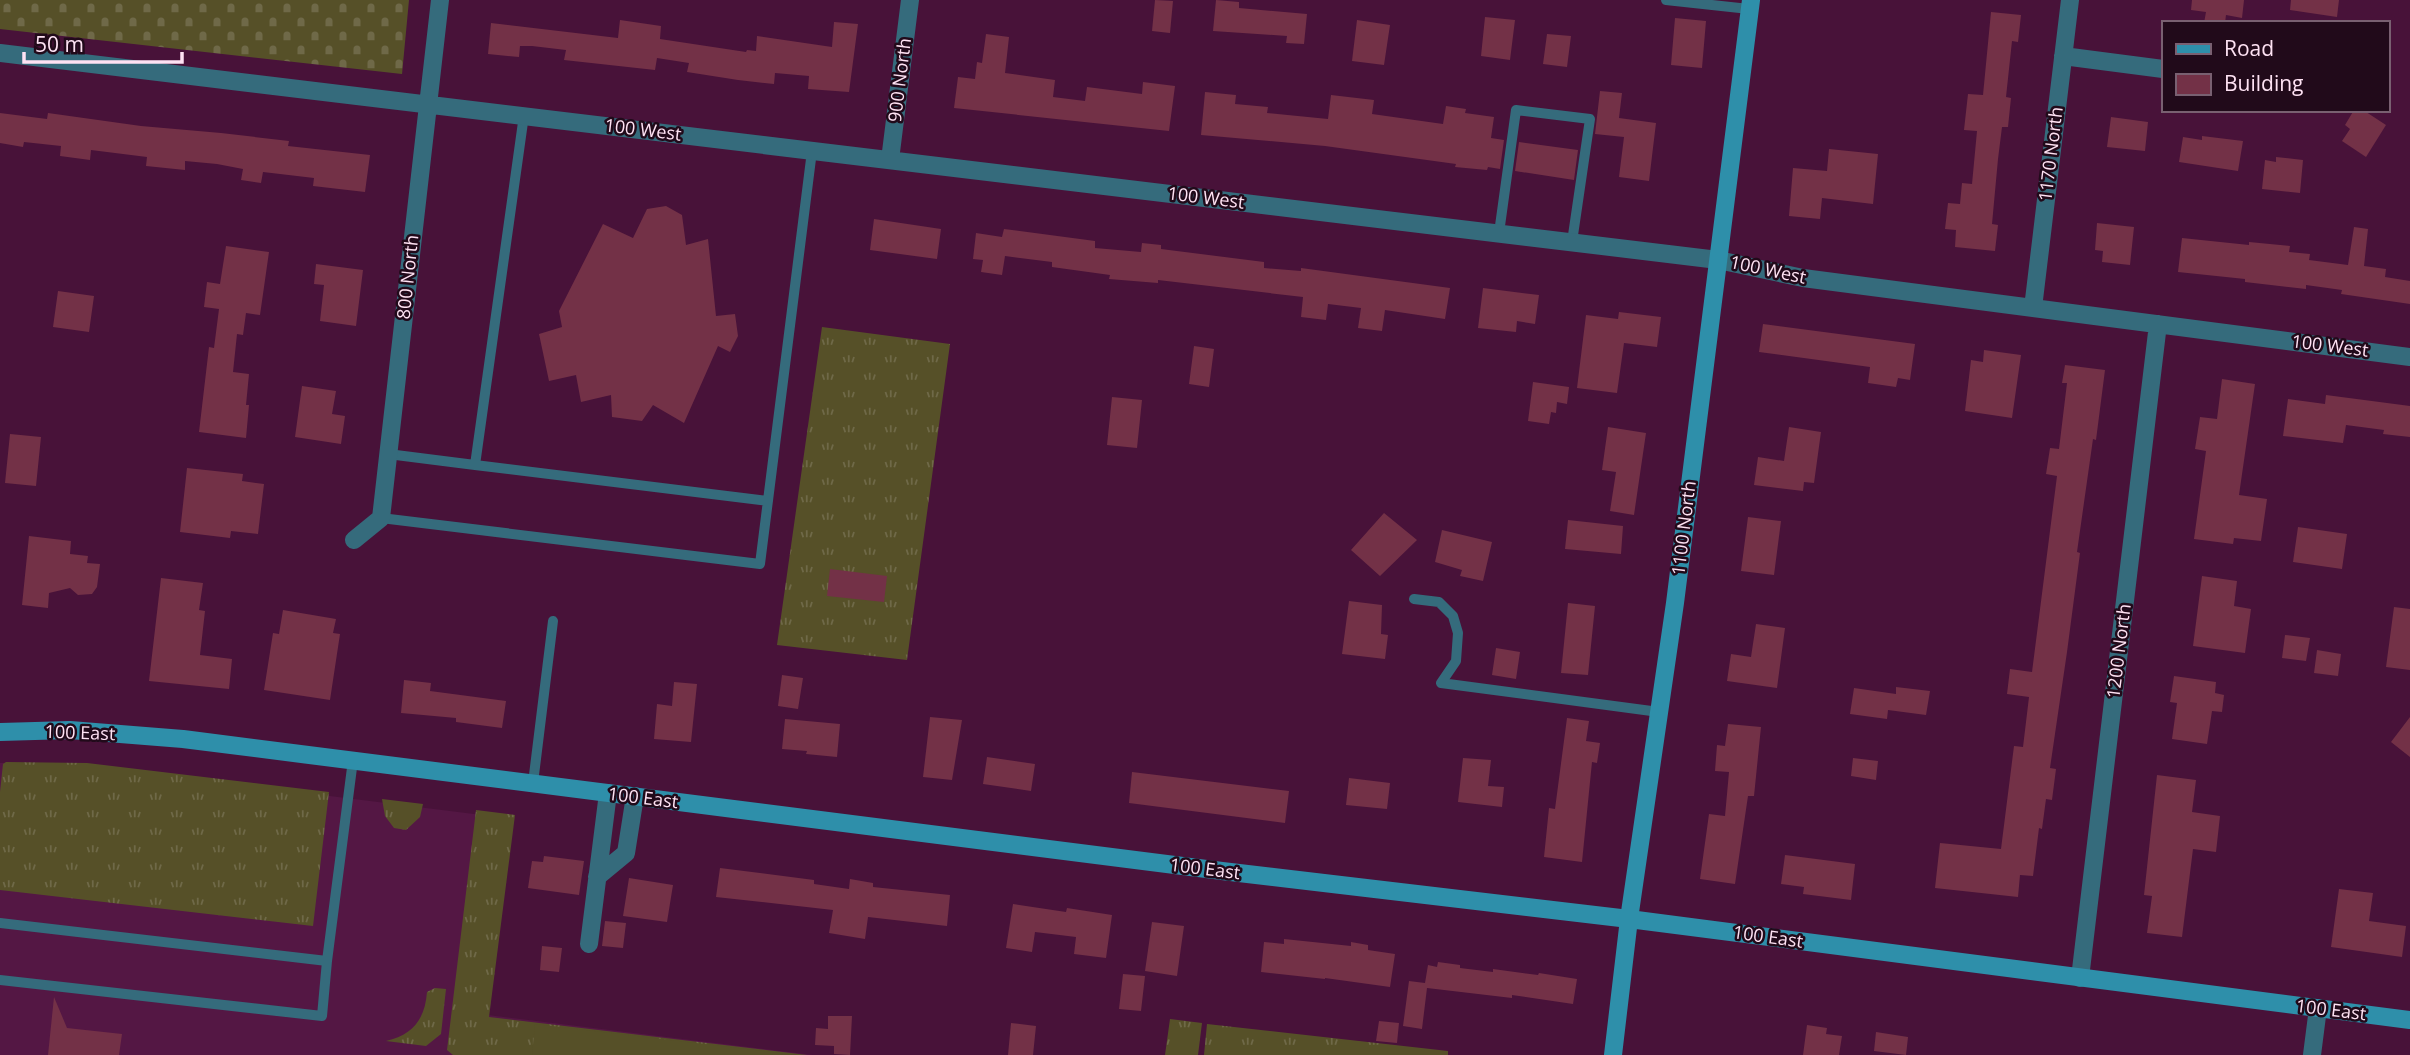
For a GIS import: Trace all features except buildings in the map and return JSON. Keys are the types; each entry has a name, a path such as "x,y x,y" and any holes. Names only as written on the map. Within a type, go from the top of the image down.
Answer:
{"main road":[{"name":"1100 North","path":"1613,1055 1750,4"},
{"name":"100 East","path":"0,732 70,730 183,739 1222,872 1629,919 2410,1020"}],"street":[{"name":"800 North","path":"381,519 440,0"},
{"name":"900 North","path":"890,160 909,0"},
{"name":"1170 North","path":"2033,308 2070,0"},
{"name":"100 West","path":"0,53 1718,260 1803,278 2410,357"},
{"path":"2063,56 2162,69"},
{"name":"1200 North","path":"2080,978 2158,324"},
{"path":"354,541 381,519"},
{"path":"589,944 608,793"},
{"path":"597,877 626,853 635,796"},
{"path":"2312,1055 2318,1008"}],"lane":[{"path":"1666,0 1750,4"},
{"path":"1499,233 1516,110 1590,119 1572,242"},
{"path":"475,465 524,116"},
{"path":"381,519 760,564 812,151"},
{"path":"388,454 768,501"},
{"path":"1414,599 1439,602 1453,616 1458,632 1456,661 1441,683 1659,712"},
{"path":"533,783 553,621"},
{"path":"0,980 322,1016 353,760"},
{"path":"0,923 327,961"}],"shaded area":[{"path":"0,763 68,763 513,819 488,1015 813,1055 0,1055"}],"green space":[{"path":"0,0 409,0 402,74 0,29"},
{"path":"822,327 950,344 907,660 777,645"},
{"path":"87,763 329,792 313,926 0,890 0,792 3,764"},
{"path":"382,799 423,804 420,817 406,830 394,828 385,816"},
{"path":"476,810 515,815 489,1017 807,1055 453,1055 447,1050"},
{"path":"435,988 446,989 441,1034 426,1046 386,1041 404,1035 416,1024 424,1010 427,992"},
{"path":"1170,1019 1202,1023 1198,1055 1165,1055"},
{"path":"535,1024 799,1055 532,1055"},
{"path":"1207,1024 1448,1051 1448,1055 1204,1055"}]}
